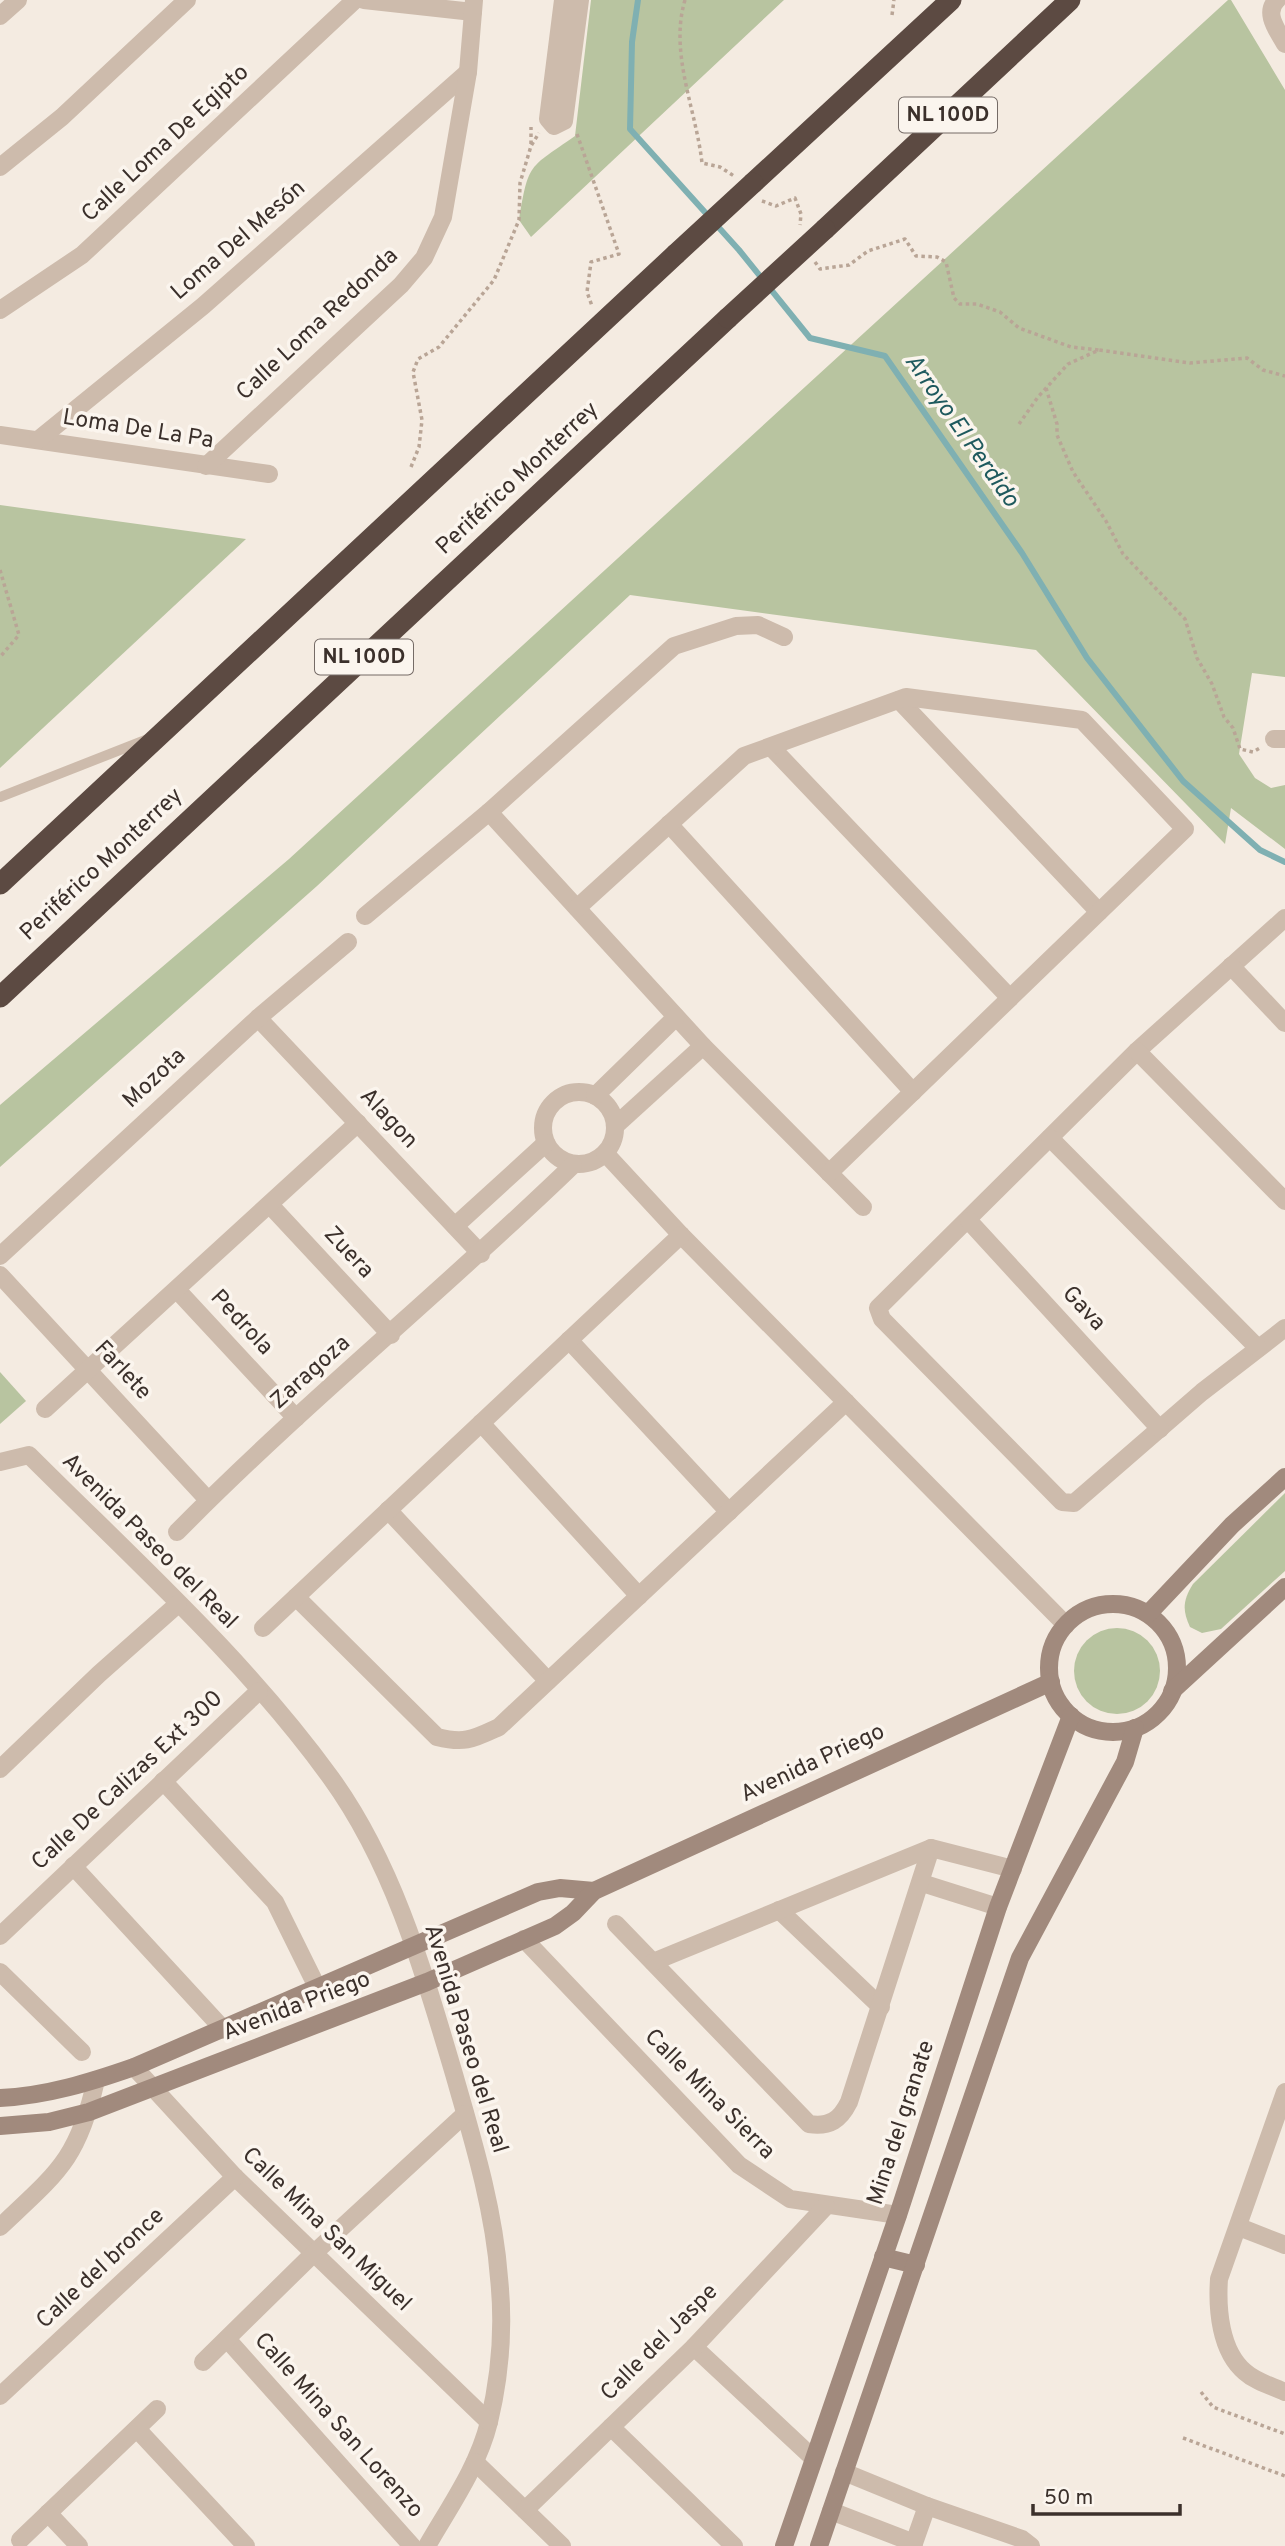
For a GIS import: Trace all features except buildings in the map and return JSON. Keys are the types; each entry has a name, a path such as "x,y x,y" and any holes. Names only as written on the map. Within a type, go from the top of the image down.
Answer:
{"highway":[{"path":"0,884 951,0"},
{"name":"Periférico Monterrey","path":"0,997 1070,0"}],"street":[{"path":"0,16 18,0"},
{"path":"0,167 62,117 187,0"},
{"name":"Calle Loma De Egipto","path":"0,310 82,255 355,0"},
{"path":"364,0 474,6"},
{"path":"563,0 548,119 554,125 561,125 566,110 580,0"},
{"name":"Calle Loma Redonda","path":"206,466 401,285 424,258 443,217 468,72 474,6"},
{"path":"1273,7 1285,44"},
{"name":"Loma Del Mesón","path":"38,440 203,306 468,72"},
{"name":"Loma De La Pa","path":"0,435 269,474"},
{"path":"365,916 489,812 674,646 736,626 758,625 784,637"},
{"path":"577,908 744,756 906,697 1082,720 1185,829 829,1173"},
{"path":"899,700 1099,912"},
{"path":"771,747 1010,998"},
{"path":"489,812 703,1046 863,1207"},
{"path":"670,824 913,1092"},
{"path":"1285,918 1138,1051 878,1308 882,1319 1062,1502 1074,1503 1086,1496 1160,1429 1285,1328"},
{"name":"Mozota","path":"0,1256 258,1018 348,942"},
{"path":"1231,966 1285,1023"},
{"path":"595,1096 676,1017"},
{"name":"Alagon","path":"258,1018 481,1254"},
{"path":"615,1126 703,1046"},
{"path":"1138,1051 1285,1202"},
{"path":"570,1093 595,1096 605,1103 615,1126 614,1139 605,1153 592,1163 573,1165 562,1161 545,1143 544,1118 559,1098 570,1093"},
{"path":"45,1409 178,1291 358,1123"},
{"path":"1050,1138 1258,1348"},
{"path":"455,1226 545,1143"},
{"path":"605,1153 681,1234 1066,1625"},
{"name":"Zaragoza","path":"177,1532 296,1418 481,1254 573,1165"},
{"name":"Zuera","path":"270,1205 391,1335"},
{"name":"Gava","path":"969,1221 1160,1429"},
{"path":"263,1628 681,1234"},
{"name":"Farlete","path":"0,1275 208,1500"},
{"name":"Pedrola","path":"178,1291 296,1418"},
{"path":"569,1340 729,1512"},
{"path":"296,1597 437,1737 460,1743 499,1727 846,1402"},
{"path":"481,1423 639,1596"},
{"name":"Avenida Paseo del Real","path":"0,1462 29,1455 178,1604 259,1691 331,1779 359,1825 414,1947 427,1982 465,2114 488,2205 500,2278 500,2349 489,2422 475,2462 427,2546"},
{"path":"1149,1614 1232,1525 1285,1478"},
{"path":"388,1510 548,1681"},
{"path":"1172,1691 1285,1587"},
{"path":"4,1758 178,1604"},
{"path":"1105,1604 1120,1604 1149,1614 1164,1630 1175,1651 1176,1678 1172,1691 1158,1714 1135,1728 1122,1731 1095,1729 1072,1716 1062,1706 1051,1682 1051,1651 1066,1625 1090,1608 1105,1604"},
{"name":"Avenida Priego","path":"0,2126 49,2122 89,2112 427,1982 565,1919 594,1891 1051,1682"},
{"name":"Calle De Calizas Ext 300","path":"0,1936 259,1691"},
{"name":"Mina del granate","path":"784,2546 898,2215 998,1907 1072,1716"},
{"path":"819,2546 1020,1958 1125,1762 1135,1728"},
{"path":"163,1781 275,1902 317,1987"},
{"path":"653,1962 931,1848 1013,1869"},
{"path":"616,1924 809,2124 831,2124 843,2114 881,2007 931,1848"},
{"path":"73,1866 224,2030"},
{"path":"922,1883 998,1907"},
{"name":"Avenida Priego","path":"0,2098 20,2097 96,2080 134,2067 550,1889 594,1891"},
{"path":"779,1910 881,2007"},
{"name":"Calle Mina Sierra","path":"524,1939 739,2165 790,2199 898,2215"},
{"path":"0,1972 82,2052"},
{"name":"Calle Mina San Miguel","path":"134,2067 235,2177 489,2422"},
{"path":"0,2227 65,2163 80,2137 96,2080"},
{"path":"1284,2099 1219,2279 1217,2305 1236,2364 1257,2380 1285,2392"},
{"path":"203,2362 313,2254 465,2114"},
{"name":"Calle del bronce","path":"0,2396 235,2177"},
{"name":"Calle del Jaspe","path":"525,2510 694,2347 826,2206"},
{"path":"1239,2227 1285,2245"},
{"path":"883,2257 916,2265"},
{"name":"Calle Mina San Lorenzo","path":"227,2339 412,2546"},
{"path":"694,2347 813,2458"},
{"path":"20,2540 157,2409"},
{"path":"611,2427 734,2546"},
{"path":"137,2429 246,2546"},
{"path":"475,2462 562,2546"},
{"path":"844,2472 927,2506 1022,2539 1031,2546"},
{"path":"831,2511 914,2544 927,2506"},
{"path":"48,2514 79,2546"}],"lane":[{"path":"0,797 161,734"}],"path":[{"path":"685,0 678,22 680,48 702,163 720,167 751,186 758,200 776,206 794,198 801,214 800,240 821,269 849,265 867,251 905,239 916,256 937,257 946,262 954,298 960,304 977,304 1000,312 1019,328 1071,347 1190,363 1247,358 1263,370 1285,376"},
{"path":"892,15 894,0"},
{"path":"566,110 580,142 595,193 616,238 619,254 591,262 587,292 593,309"},
{"path":"411,467 419,447 422,420 414,372 418,359 439,347 494,280 519,220 520,183 531,146 548,119"},
{"path":"1019,424 1068,364 1099,350"},
{"path":"1046,388 1057,424 1057,435 1073,472 1106,521 1123,554 1185,619 1197,658 1212,684 1224,717 1233,728 1240,749 1253,752 1279,739"},
{"path":"0,570 19,635 0,657"},
{"path":"1201,2392 1213,2407 1285,2434"},
{"path":"1184,2438 1285,2476"}],"green space":[{"path":"591,0 784,0 531,237 519,220 525,187 539,162 575,136"},
{"path":"1231,0 1285,90 1285,677 1252,673 1239,754 1255,778 1271,788 1285,785 1285,849 1231,808 1225,844 1036,650 630,595 317,886 0,1167 0,1105 289,859"},
{"path":"0,505 246,539 0,768"},
{"path":"0,1372 26,1401 0,1424"},
{"path":"1285,1493 1285,1571 1221,1629 1202,1633 1190,1627 1185,1605 1193,1584"},
{"path":"1117,1628 1134,1631 1148,1640 1157,1654 1160,1671 1157,1688 1148,1702 1134,1711 1117,1714 1100,1711 1086,1702 1077,1688 1074,1671 1077,1654 1086,1640 1100,1631"}],"waterway":[{"name":"Arroyo El Perdido","path":"638,0 632,42 630,129 739,250 810,338 885,356 1022,553 1087,658 1183,781 1260,850 1285,862"}]}
